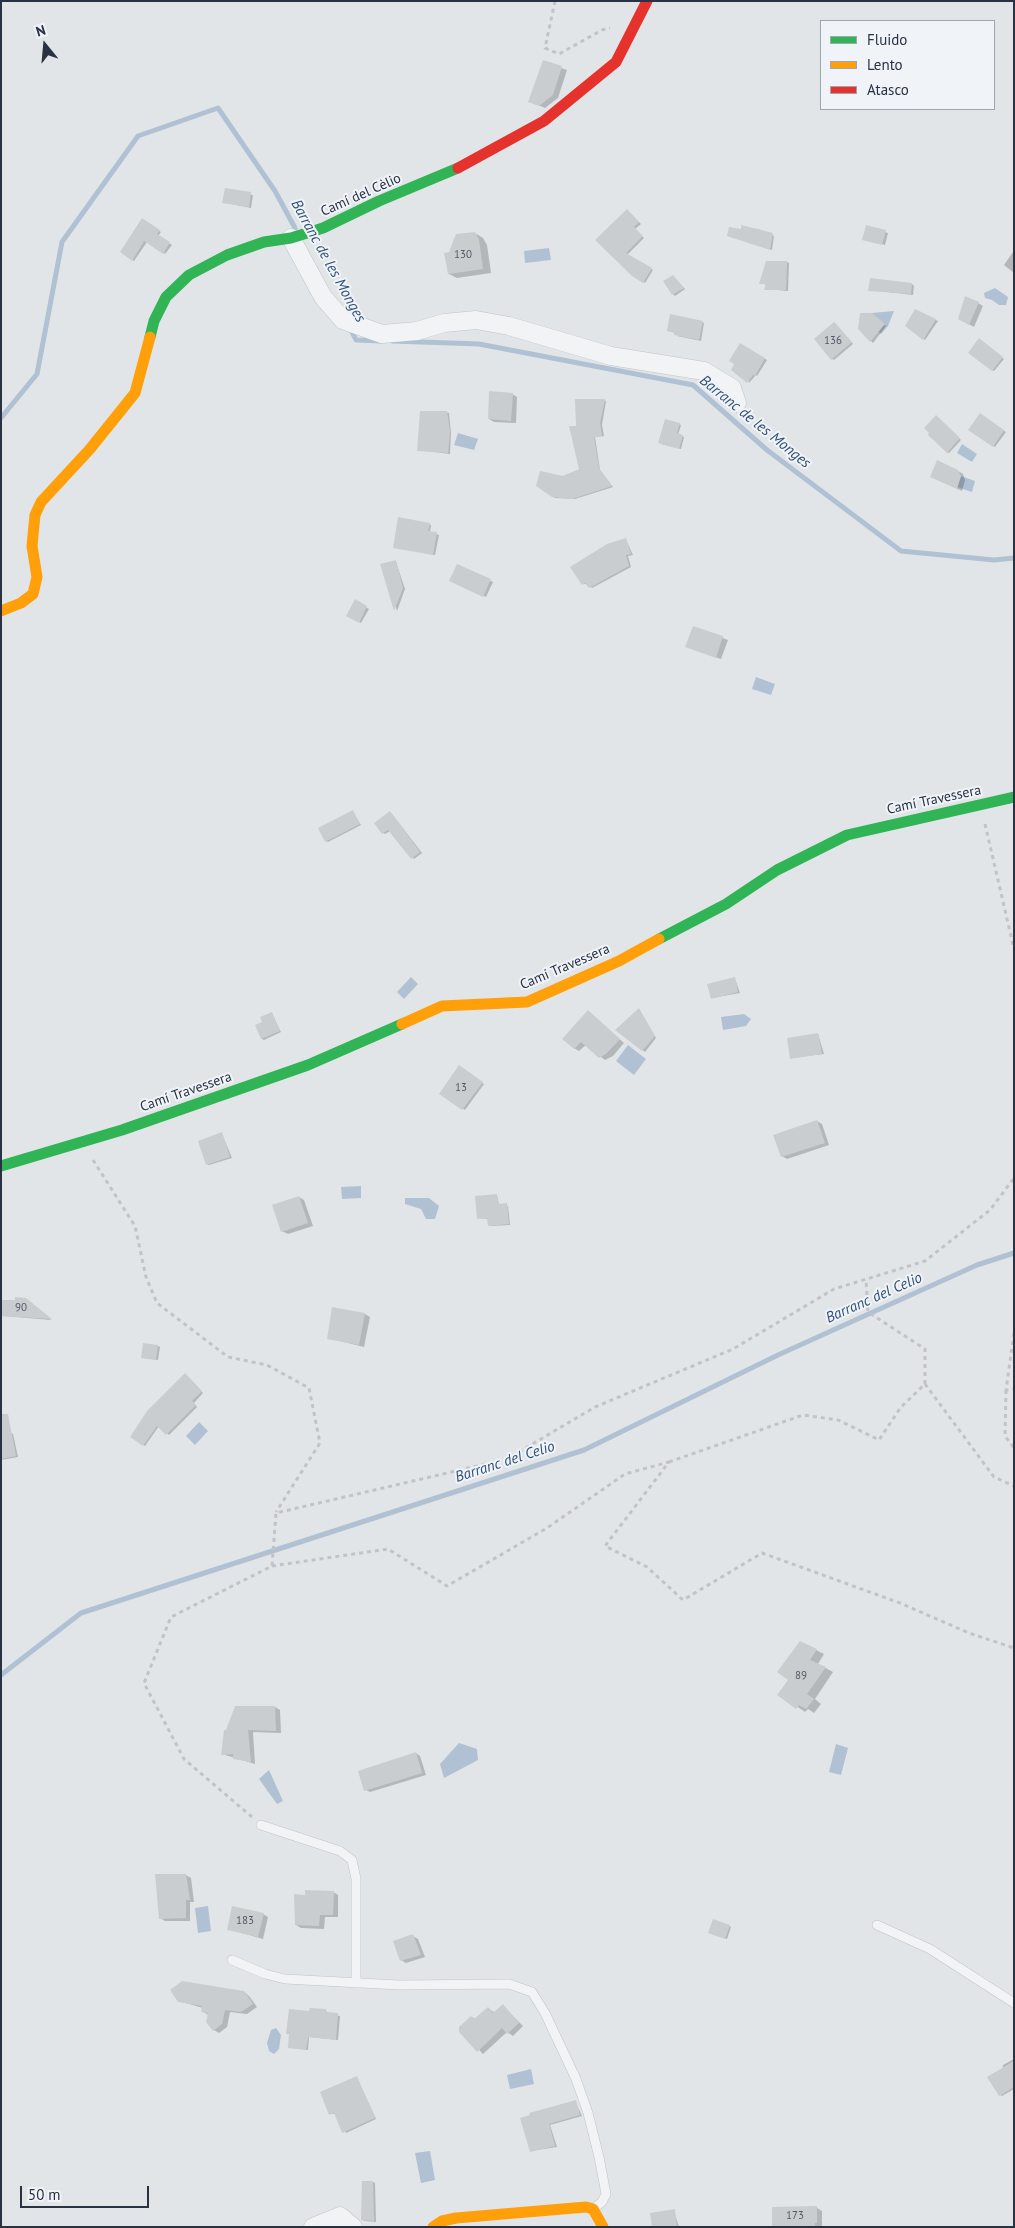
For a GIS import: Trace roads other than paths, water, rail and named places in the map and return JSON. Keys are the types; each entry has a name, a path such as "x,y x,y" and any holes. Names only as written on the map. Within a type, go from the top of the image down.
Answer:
{"street":[{"name":"Camí del Cèlio","path":"1,611 21,603 33,594 37,577 32,546 35,515 41,502 90,449 135,393 154,321 166,297 189,275 226,255 264,242 291,238 323,228 379,201 445,175 544,121 616,62 647,1"},
{"path":"291,238 323,297 343,320 382,334 417,331 444,323 476,320 508,326 611,356 704,371 732,388 736,403"},
{"name":"Camí Travessera","path":"1,1166 122,1130 308,1065 442,1006 527,1002 619,960 726,904 777,870 847,835 1014,797"},
{"path":"433,2227 442,2221 456,2218 586,2207 593,2209 603,2227"},
{"path":"314,2227 340,2216 353,2227"}],"lane":[{"path":"261,1825 340,1852 352,1860 356,1879 356,1983"},
{"path":"877,1925 930,1949 1014,2003"},
{"path":"232,1960 265,1974 285,1979 356,1983 510,1984 532,1992 545,2013 576,2079 588,2113 606,2194 602,2202 593,2209"}],"water":[{"path":"549,248 551,260 525,263 524,251"},
{"path":"995,288 1008,297 1006,305 999,305 985,298 984,293"},
{"path":"894,311 888,326 881,334 866,321 872,313"},
{"path":"458,433 478,439 474,450 454,445"},
{"path":"962,444 977,454 972,462 957,453"},
{"path":"961,476 975,481 972,492 957,487"},
{"path":"756,677 775,684 771,695 752,689"},
{"path":"411,977 418,984 404,999 397,992"},
{"path":"744,1014 751,1019 746,1026 723,1030 721,1017"},
{"path":"628,1045 646,1059 634,1075 616,1061"},
{"path":"361,1186 361,1198 342,1199 341,1187"},
{"path":"405,1198 429,1198 439,1206 435,1219 426,1219 421,1209 405,1204"},
{"path":"199,1422 208,1431 195,1445 186,1436"},
{"path":"459,1743 477,1749 478,1760 444,1778 440,1764"},
{"path":"836,1744 848,1748 841,1775 829,1772"},
{"path":"269,1770 283,1801 277,1804 259,1779"},
{"path":"208,1906 211,1931 198,1933 195,1908"},
{"path":"276,2028 281,2035 279,2049 274,2054 269,2051 267,2043 271,2030"},
{"path":"531,2069 534,2084 510,2089 507,2075"},
{"path":"430,2151 435,2180 421,2183 415,2153"}],"waterway":[{"name":"Barranc de les Monges","path":"1,418 37,374 62,242 138,136 218,108 275,191 295,228"},
{"name":"Barranc de les Monges","path":"350,328 356,340 381,341"},
{"name":"Barranc de les Monges","path":"392,341 479,344 693,385 767,450 901,551 994,560 1014,558"},
{"name":"Barranc del Celio","path":"1,1675 81,1613 584,1450 778,1355 977,1265 1014,1253"}]}
